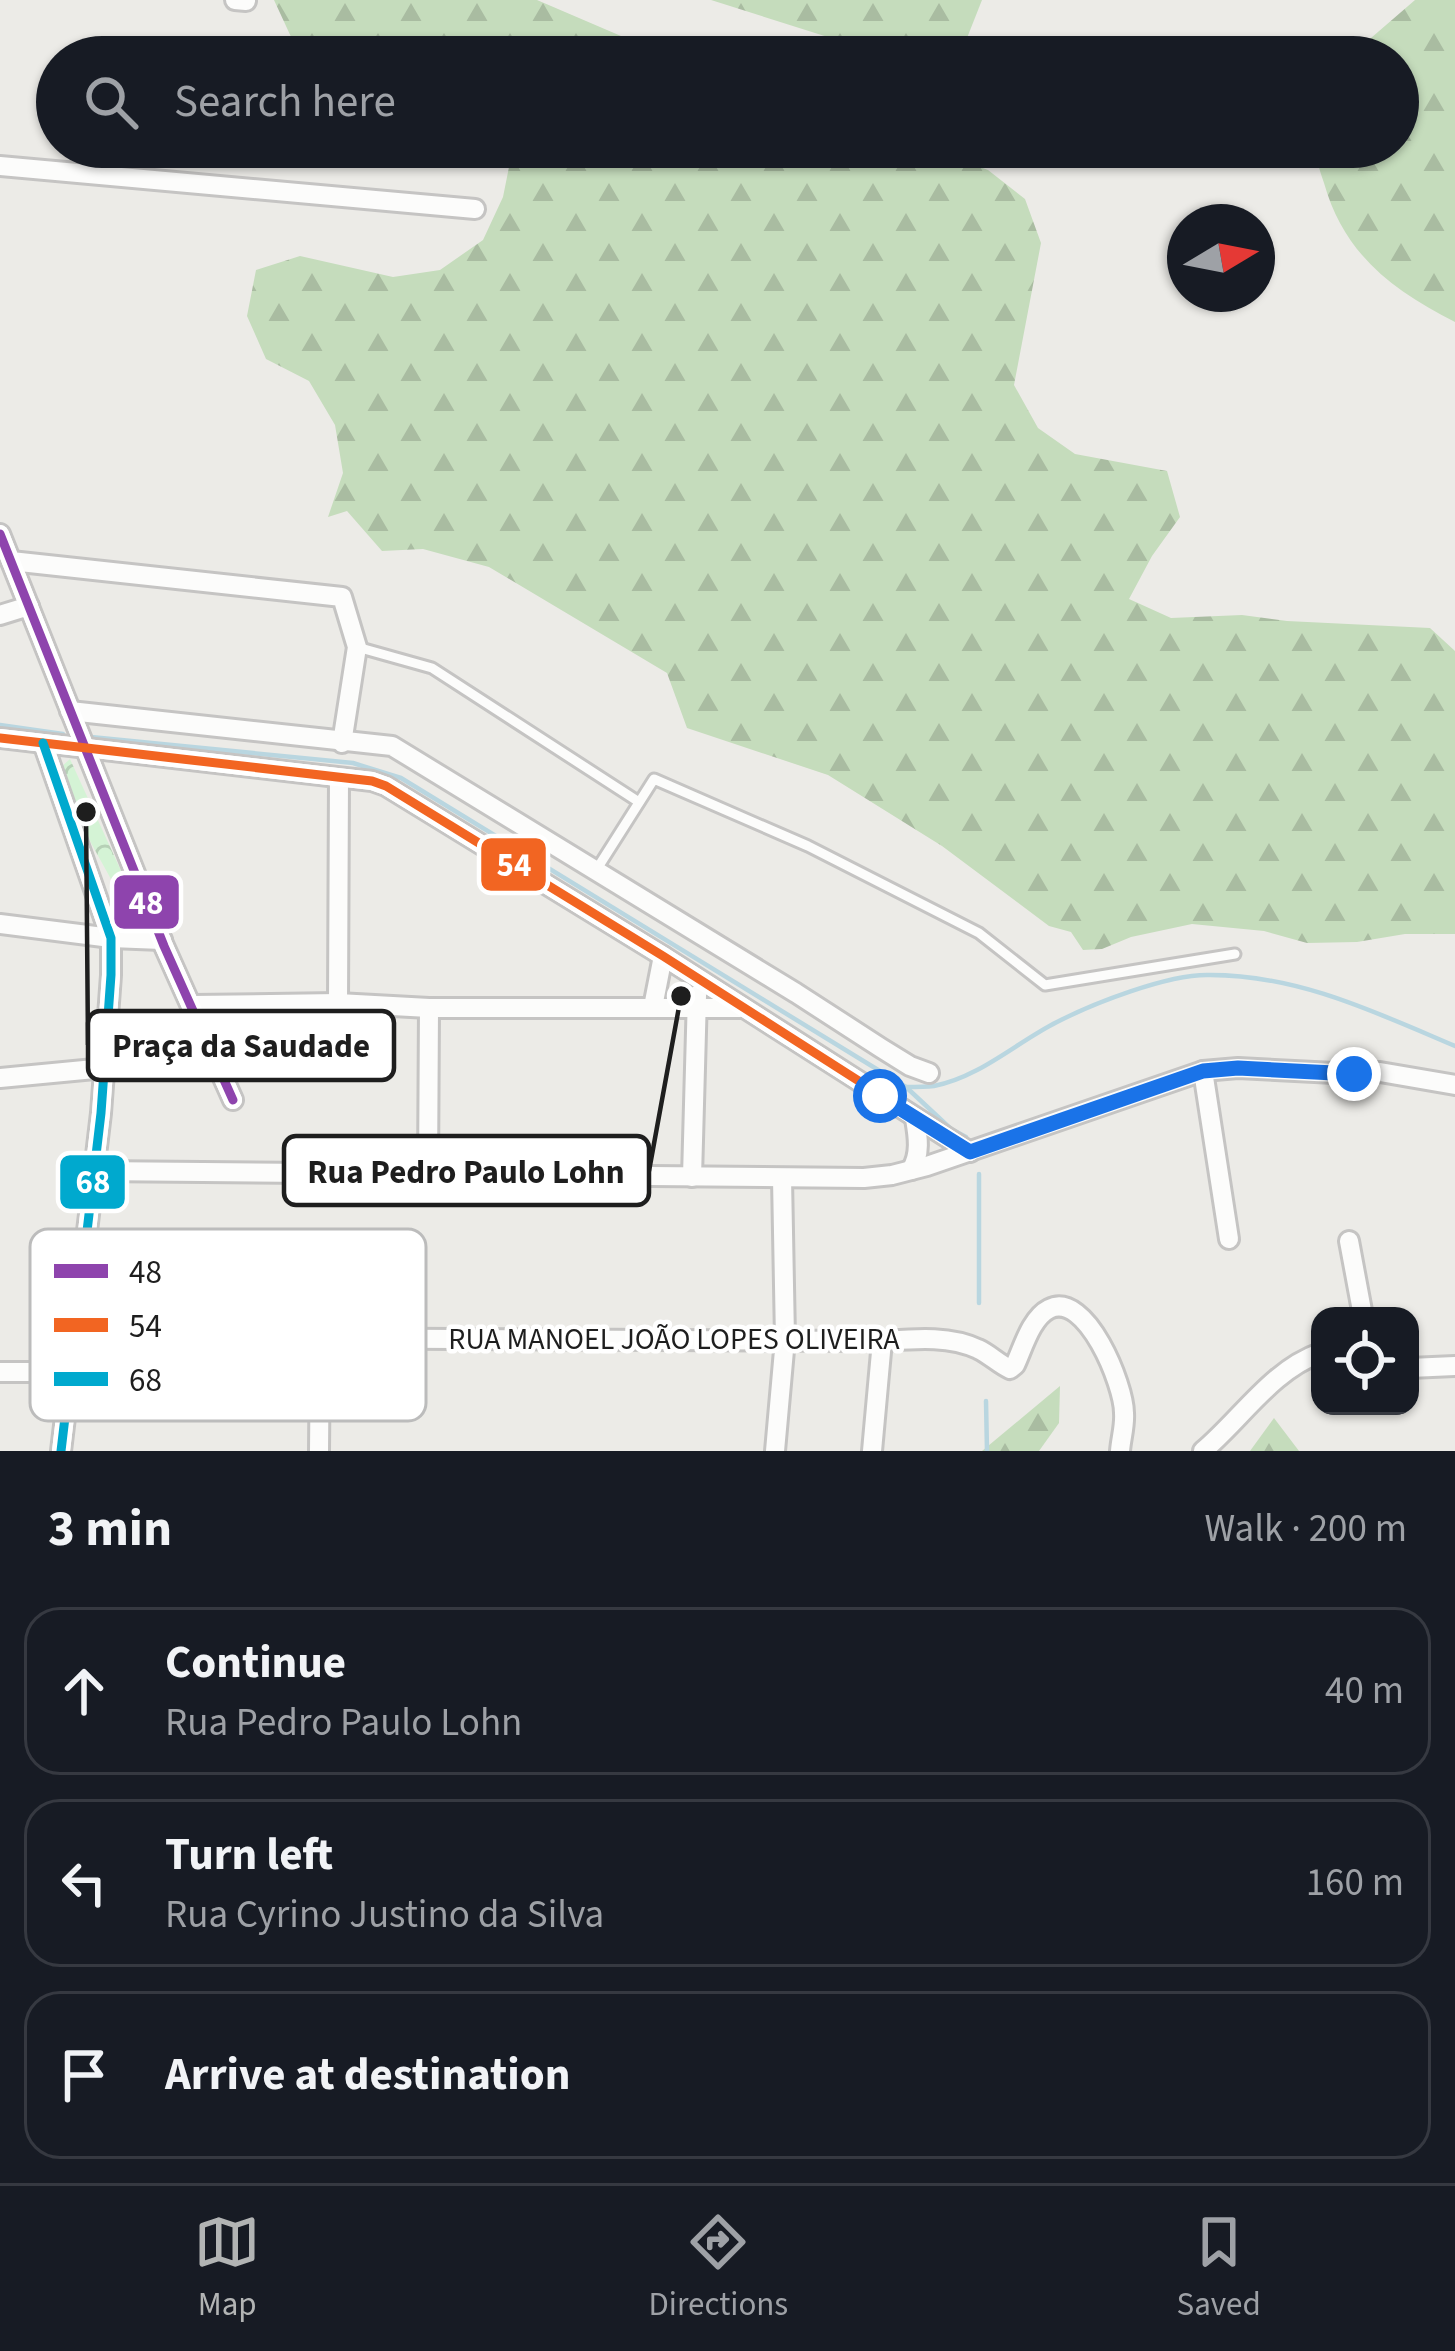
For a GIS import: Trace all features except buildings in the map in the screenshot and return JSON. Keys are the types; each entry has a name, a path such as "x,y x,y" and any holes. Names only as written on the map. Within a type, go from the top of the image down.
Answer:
{"street":[{"path":"235,0 246,1"},
{"path":"0,166 475,209"},
{"path":"0,534 162,940 233,1100"},
{"path":"10,561 342,597 357,647 342,743"},
{"path":"0,615 29,606"},
{"path":"70,711 392,746 910,1066 929,1073"},
{"path":"0,738 386,786 970,1152"},
{"path":"43,743 111,938 105,1068 88,1229"},
{"path":"338,1003 339,778"},
{"path":"0,924 162,940"},
{"path":"653,1007 663,956"},
{"path":"692,1177 698,980"},
{"path":"193,1005 740,1008"},
{"path":"428,1176 429,1008"},
{"path":"0,1078 105,1068"},
{"path":"95,1171 864,1178 910,1171 1203,1071 1381,1072 1455,1085"},
{"path":"1203,1071 1229,1239"},
{"path":"910,1171 918,1146 915,1119"},
{"path":"775,1451 785,1340 782,1178"},
{"path":"1349,1241 1361,1307"},
{"name":"RUA MANOEL JOÃO LOPES OLIVEIRA","path":"426,1338 918,1338 964,1344 1010,1369 1043,1312 1066,1306 1081,1316 1102,1346 1120,1394 1124,1412 1120,1451"},
{"path":"872,1451 881,1341"},
{"path":"1203,1451 1283,1374 1311,1356"},
{"path":"1419,1368 1455,1366"},
{"path":"61,1451 64,1421"},
{"path":"319,1421 319,1451"}],"lane":[{"path":"357,647 432,668 640,802"},
{"path":"595,872 654,779 808,846 979,933 1045,985 1234,954"}],"green space":[{"path":"274,0 537,0 621,36 291,36"},
{"path":"711,0 982,0 968,36 825,36"},
{"path":"1415,0 1455,0 1455,322 1411,297 1373,267 1344,230 1321,174 1320,168 1419,168 1419,36 1373,36"},
{"path":"509,168 988,170 1025,199 1041,243 1014,385 1038,428 1075,454 1167,471 1180,517 1129,599 1171,618 1242,615 1430,628 1455,651 1455,934 1307,943 1264,931 1192,924 1083,950 1071,932 1049,926 942,846 828,775 687,728 667,673 489,567 423,549 382,551 347,511 328,517 343,473 335,425 309,381 266,359 247,316 256,270 300,256 393,277 440,270 483,240 503,197"},
{"path":"70,759 143,919 130,926 117,922 112,881 60,768"},
{"path":"1060,1386 1059,1423 1039,1451 982,1451"},
{"path":"1274,1418 1299,1451 1250,1451"}],"waterway":[{"path":"0,725 63,734"},
{"path":"91,737 353,763 401,778 906,1087 966,1137"},
{"path":"906,1087 951,1081 1090,1007 1190,976 1240,976 1303,988 1455,1046"},
{"path":"979,1174 979,1303"},
{"path":"986,1401 987,1451"}],"transit line":[{"name":"48","path":"0,534 164,946 233,1100"},
{"name":"54","path":"0,738 386,786 970,1152"},
{"name":"68","path":"43,743 111,938 101,1113 87,1229"},
{"name":"68","path":"61,1451 65,1421"}],"place":[{"name":"Praça da Saudade","path":"86,812"},
{"name":"Rua Pedro Paulo Lohn","path":"681,996"}],"route":[{"path":"880,1096 970,1152 1203,1071 1238,1068 1354,1074"}]}
